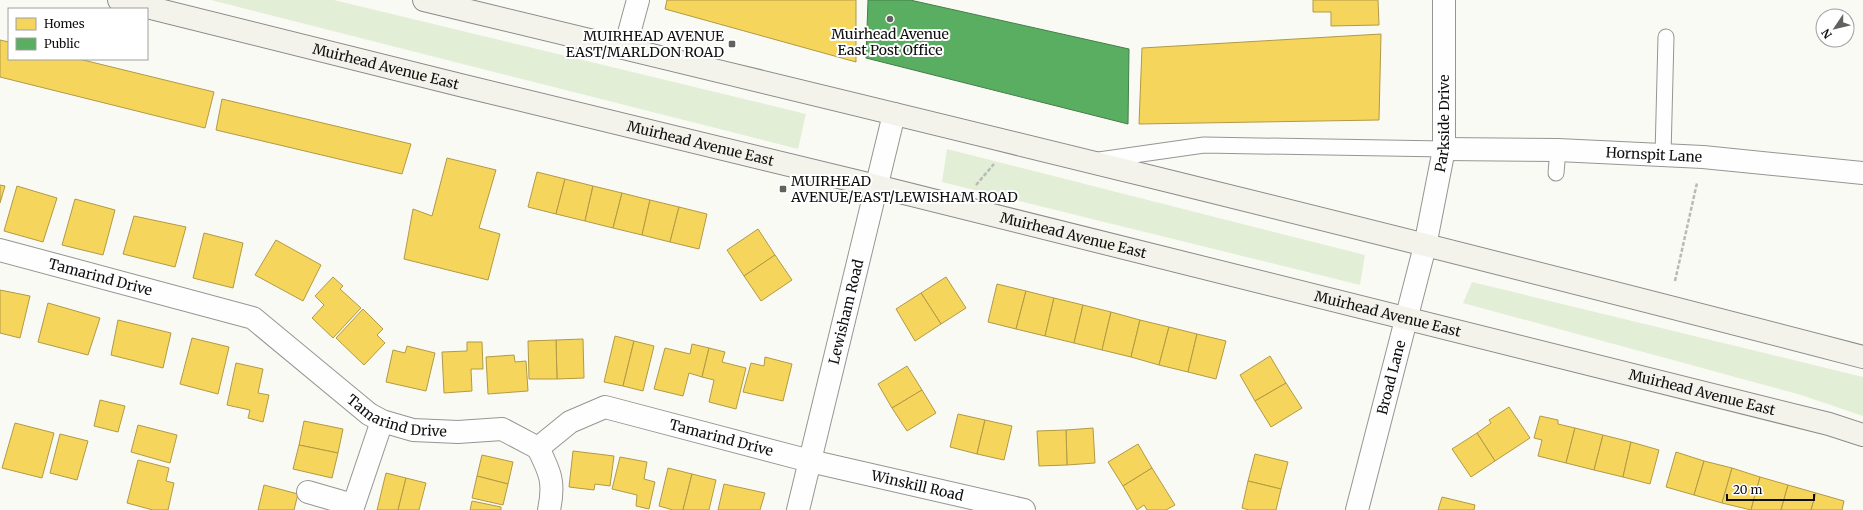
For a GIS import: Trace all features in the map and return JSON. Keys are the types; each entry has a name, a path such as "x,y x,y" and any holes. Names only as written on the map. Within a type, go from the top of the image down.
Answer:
{"street":[{"name":"Muirhead Avenue East","path":"119,0 965,208 1829,424 1863,435"},
{"path":"424,0 894,114 1670,306 1863,357"},
{"path":"625,48 638,0"},
{"name":"Parkside Drive","path":"1425,246 1444,149 1444,0"},
{"name":"Lewisham Road","path":"798,510 894,114"},
{"name":"Hornspit Lane","path":"1444,149 1558,150 1703,157 1863,173"},
{"name":"Broad Lane","path":"1357,510 1425,246"},
{"name":"Tamarind Drive","path":"0,250 253,318 369,414 382,421 413,430 458,432 502,429 538,448 570,422 605,407 810,461"},
{"path":"308,492 353,508 382,421"},
{"path":"538,448 549,472 553,494 549,510"},
{"name":"Winskill Road","path":"810,461 1024,510"}],"lane":[{"path":"1663,155 1666,37"},
{"path":"1088,162 1204,145 1444,149"},
{"path":"1556,173 1558,150"}],"path":[{"path":"965,208 970,192 998,159 1002,141"},
{"path":"1670,306 1703,157"}],"green space":[{"path":"211,0 334,0 806,114 798,149"},
{"path":"947,149 1365,255 1360,285 942,182"},
{"path":"1472,282 1863,377 1863,416 1801,395 1463,303"}],"building: Homes":[{"path":"667,0 856,0 856,62 665,9"},
{"path":"1313,0 1378,0 1379,25 1331,26 1331,12 1313,12"},
{"path":"1381,34 1379,120 1139,124 1142,48"},
{"path":"0,40 8,42 8,60 83,60 214,92 205,128 0,77"},
{"path":"222,99 411,144 402,174 216,130"},
{"path":"447,158 496,170 479,228 500,234 488,280 404,259 413,209 432,216"},
{"path":"537,172 565,179 556,214 528,207"},
{"path":"565,179 593,186 585,221 556,214"},
{"path":"0,185 5,186 0,203"},
{"path":"17,186 57,198 43,242 4,231"},
{"path":"593,186 622,193 613,228 585,221"},
{"path":"622,193 650,200 642,235 613,228"},
{"path":"75,199 115,210 103,255 62,245"},
{"path":"650,200 679,207 670,242 642,235"},
{"path":"679,207 707,214 699,249 670,242"},
{"path":"134,216 186,227 175,267 123,254"},
{"path":"758,229 775,255 744,276 727,250"},
{"path":"204,233 243,243 233,288 193,278"},
{"path":"276,240 321,265 303,301 255,275"},
{"path":"775,255 792,280 761,301 744,276"},
{"path":"333,277 343,286 340,289 361,308 333,338 312,318 324,305 315,296"},
{"path":"946,277 966,308 941,324 921,293"},
{"path":"997,284 1026,291 1016,329 988,322"},
{"path":"0,290 30,296 20,338 0,333"},
{"path":"1026,291 1054,298 1045,336 1016,329"},
{"path":"921,293 941,324 915,341 896,309"},
{"path":"1054,298 1083,305 1074,343 1045,336"},
{"path":"48,303 100,318 88,355 38,342"},
{"path":"1083,305 1111,312 1102,350 1074,343"},
{"path":"363,309 383,329 377,335 385,343 364,365 336,338"},
{"path":"1111,312 1140,320 1131,357 1102,350"},
{"path":"118,320 171,333 163,368 111,355"},
{"path":"1140,320 1169,327 1159,365 1131,357"},
{"path":"1169,327 1197,334 1188,372 1159,365"},
{"path":"1197,334 1226,341 1216,379 1188,372"},
{"path":"615,336 634,341 623,386 604,382"},
{"path":"192,338 229,347 218,394 180,384"},
{"path":"583,339 584,378 557,379 556,340"},
{"path":"556,340 557,379 529,379 528,341"},
{"path":"634,341 654,346 643,391 623,386"},
{"path":"467,342 482,342 483,369 471,369 472,391 444,393 442,352 467,351"},
{"path":"692,344 709,348 702,377 689,373 683,396 654,389 665,348 690,354"},
{"path":"407,346 435,353 426,391 386,382 393,350 405,353"},
{"path":"709,348 725,352 722,362 746,368 736,409 709,402 714,380 702,377"},
{"path":"514,355 515,362 526,361 528,391 488,394 486,357"},
{"path":"1270,356 1286,383 1255,401 1240,375"},
{"path":"765,357 792,364 783,401 743,392 751,363 764,366"},
{"path":"236,363 263,369 258,393 269,395 263,422 248,418 250,410 227,405"},
{"path":"907,366 922,390 892,408 878,384"},
{"path":"1286,383 1302,408 1271,427 1255,401"},
{"path":"922,390 936,413 907,431 892,408"},
{"path":"100,400 125,406 118,432 94,426"},
{"path":"1509,407 1530,438 1495,461 1477,433 1491,423 1489,420"},
{"path":"958,414 985,420 977,454 950,447"},
{"path":"1540,416 1558,420 1558,424 1575,428 1566,463 1538,456 1542,440 1534,438"},
{"path":"985,420 1012,426 1004,460 977,454"},
{"path":"304,421 343,429 338,453 299,445"},
{"path":"15,423 54,433 42,478 2,468"},
{"path":"138,425 177,435 170,463 131,452"},
{"path":"1093,428 1095,463 1067,465 1066,430"},
{"path":"1575,428 1603,435 1594,470 1566,463"},
{"path":"1066,430 1067,465 1039,466 1037,431"},
{"path":"1477,433 1495,461 1471,477 1452,449"},
{"path":"60,434 88,441 77,480 50,473"},
{"path":"1603,435 1631,442 1623,477 1594,470"},
{"path":"1631,442 1659,450 1650,484 1623,477"},
{"path":"1138,444 1152,468 1123,486 1108,462"},
{"path":"299,445 338,453 332,478 293,469"},
{"path":"573,451 614,456 610,486 595,484 594,490 569,487"},
{"path":"1676,452 1704,461 1694,495 1666,487"},
{"path":"1255,454 1288,462 1281,489 1248,481"},
{"path":"482,455 513,462 508,484 477,476"},
{"path":"620,457 647,462 644,479 655,482 649,509 636,506 637,495 612,489"},
{"path":"138,460 169,468 166,481 174,483 168,510 153,510 127,503"},
{"path":"1704,461 1732,468 1722,503 1694,495"},
{"path":"668,468 692,474 683,510 673,510 659,506"},
{"path":"1152,468 1175,505 1166,510 1147,510 1144,505 1137,510 1123,486"},
{"path":"1732,468 1760,477 1751,510 1722,503"},
{"path":"386,473 406,478 398,510 377,510"},
{"path":"692,474 716,480 709,510 683,510"},
{"path":"477,476 508,484 503,505 472,498"},
{"path":"1760,477 1788,485 1781,510 1751,510"},
{"path":"406,478 426,483 419,510 398,510"},
{"path":"1248,481 1281,489 1276,510 1249,510 1242,508"},
{"path":"724,484 765,493 760,510 718,510"},
{"path":"264,485 298,494 294,510 258,510"},
{"path":"1788,485 1816,493 1811,510 1781,510"},
{"path":"1816,493 1844,501 1842,510 1811,510"},
{"path":"1442,497 1475,505 1474,510 1438,510"},
{"path":"472,501 501,507 501,510 470,510"}],"building: Public":[{"path":"868,0 910,0 1129,49 1128,124 866,58"}],"place":[{"name":"Muirhead Avenue East Post Office","path":"890,19"},
{"name":"MUIRHEAD AVENUE EAST/MARLDON ROAD","path":"732,44"},
{"name":"MUIRHEAD AVENUE/EAST/LEWISHAM ROAD","path":"783,189"}]}
